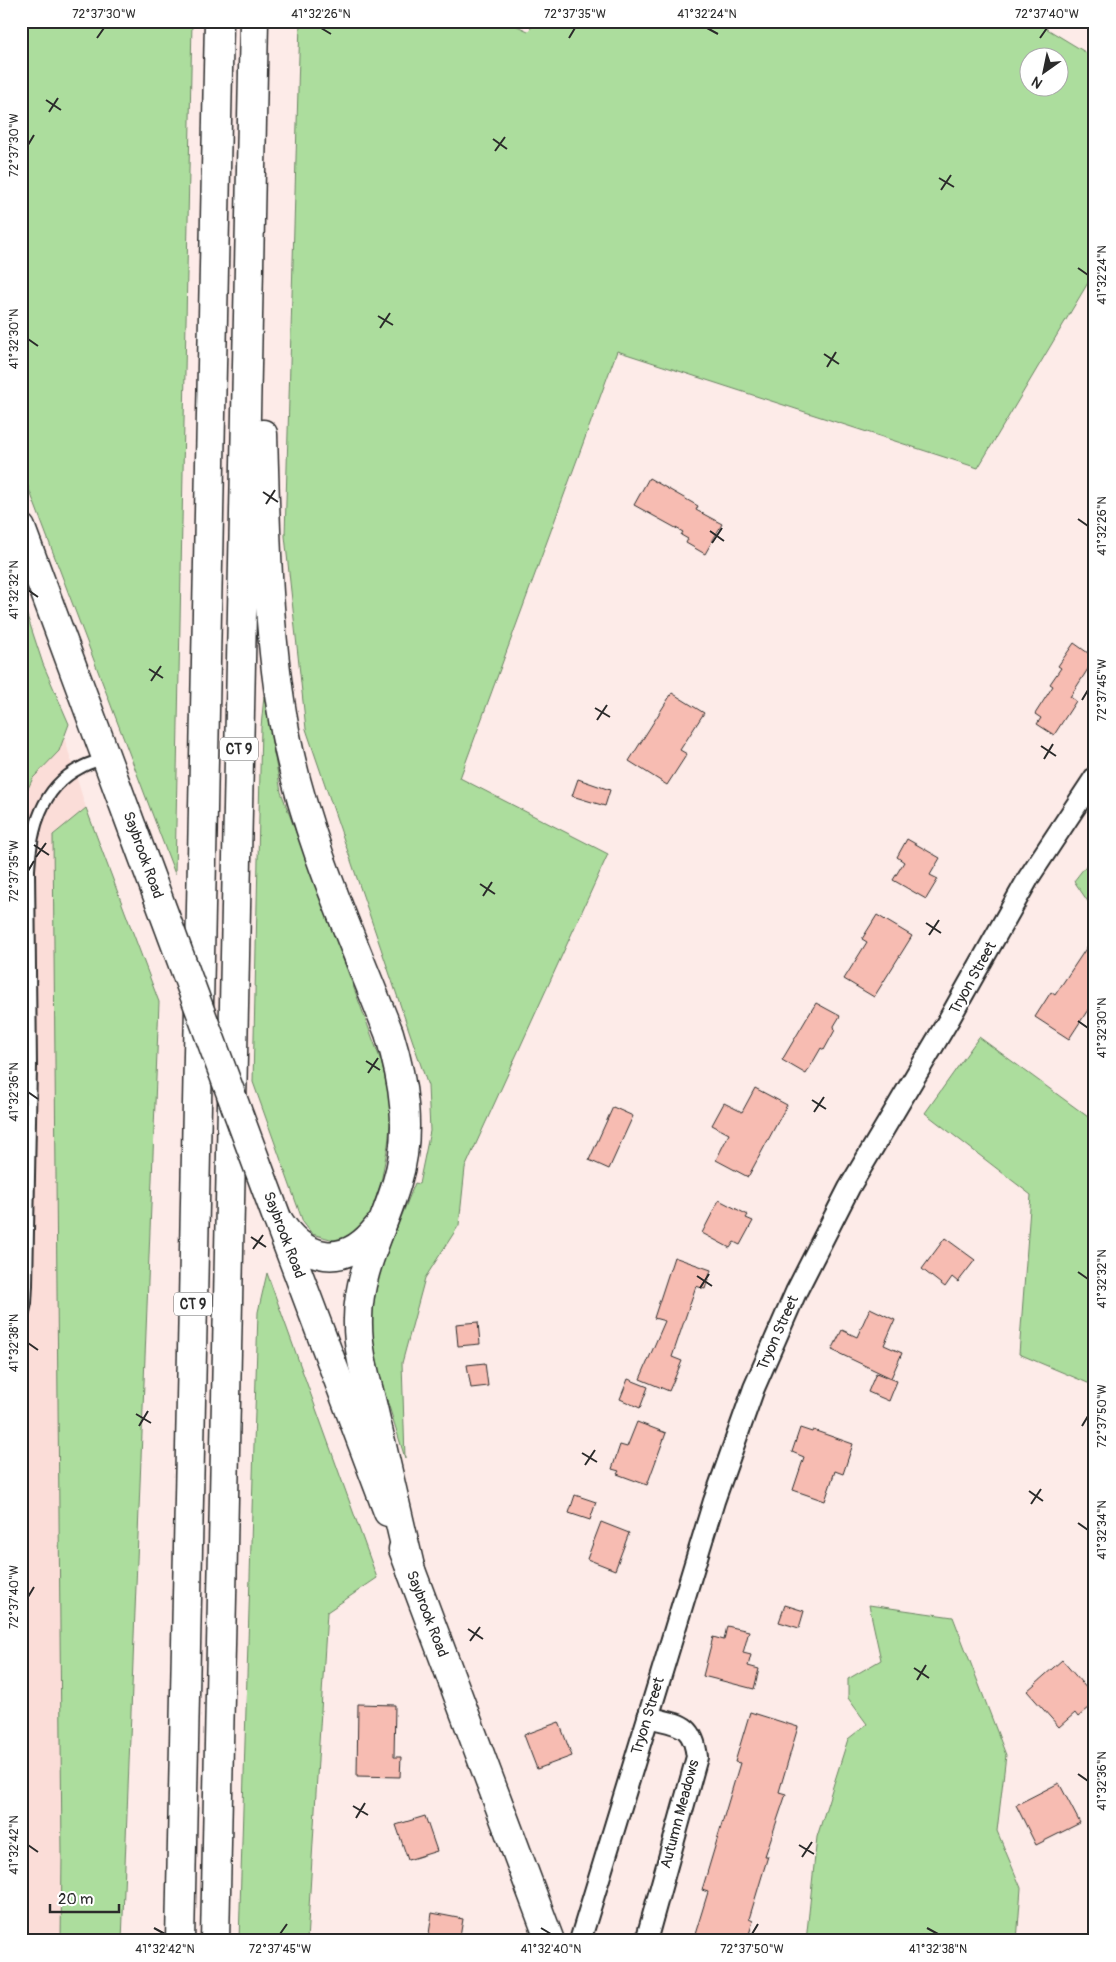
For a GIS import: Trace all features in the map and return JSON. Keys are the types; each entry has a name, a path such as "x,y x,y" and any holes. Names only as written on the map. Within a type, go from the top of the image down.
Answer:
{"main road":[{"name":"CT 9","path":"180,1941 219,21"},
{"name":"CT 9","path":"215,1941 254,21"},
{"path":"253,75 266,539 278,684 286,736 310,828 389,1033 399,1065 404,1098 406,1127 398,1180 366,1269 360,1292 358,1319 364,1368 411,1571"},
{"name":"Saybrook Road","path":"21,528 550,1941"},
{"path":"278,1218 286,1232 295,1242 310,1251 328,1255 344,1254 357,1248 369,1238 379,1225 388,1207"},
{"path":"172,1941 182,1824"}],"street":[{"name":"Tryon Street","path":"580,1941 714,1501 754,1388 796,1292 849,1188 948,1021 1029,877 1095,777"},
{"name":"Autumn Meadows","path":"646,1941 697,1757 695,1741 689,1731 678,1725 648,1717"}],"lane":[{"path":"21,1326 26,1303 27,1285 31,1106 29,870 31,842 37,818 48,797 63,779 80,767 106,758"}],"path":[{"path":"21,1798 26,1798"}],"shaded area":[{"path":"21,598 86,808 53,835 62,1854 61,1941 21,1941"}],"green space":[{"path":"21,21 192,21 175,874 21,468"},
{"path":"300,21 506,21 528,31 538,21 1034,21 1095,58 1095,271 978,468 617,351 460,778 608,854 465,1168 459,1225 425,1278 402,1363 405,1458 371,1348 371,1311 379,1272 415,1183 419,1184 430,1131 428,1086 306,729 285,536"},
{"path":"21,597 43,664 69,724 59,751 33,778 21,803"},
{"path":"264,696 281,792 381,1061 392,1107 388,1145 381,1182 370,1215 356,1232 350,1236 334,1240 312,1234 303,1222 253,1082 261,727"},
{"path":"86,808 159,1002 122,1941 61,1941 62,1854 53,835"},
{"path":"1095,854 1095,912 1074,881"},
{"path":"979,1037 1095,1122 1095,1386 1019,1354 1031,1195 925,1113"},
{"path":"267,1273 377,1578 327,1612 307,1941 239,1941 258,1312"},
{"path":"869,1605 953,1617 1006,1755 997,1831 1021,1888 1017,1941 806,1941 817,1837 848,1739 867,1724 848,1698 848,1679 881,1660"}],"building":[{"path":"649,478 698,506 696,510 722,524 705,554 686,543 688,539 681,535 683,532 634,505"},
{"path":"1074,643 1095,658 1070,697 1076,701 1054,735 1037,724 1041,718 1035,714 1053,686 1050,684 1061,668 1058,666"},
{"path":"672,693 704,713 680,750 687,754 667,785 629,761"},
{"path":"578,779 610,790 605,806 572,796"},
{"path":"907,839 940,858 930,875 938,879 926,899 893,880 904,862 897,857"},
{"path":"877,915 912,936 874,997 844,979 867,942 862,939"},
{"path":"1095,935 1095,999 1069,1039 1035,1017 1051,992 1055,995"},
{"path":"816,1003 840,1016 824,1050 821,1048 806,1074 782,1060"},
{"path":"755,1088 787,1105 748,1177 716,1160 729,1134 712,1125 724,1103 742,1112"},
{"path":"613,1107 633,1116 609,1169 589,1160"},
{"path":"719,1200 748,1215 746,1218 753,1221 740,1245 734,1242 730,1248 702,1233"},
{"path":"945,1238 975,1260 958,1282 952,1277 945,1287 922,1269"},
{"path":"674,1257 711,1270 705,1289 696,1286 672,1357 682,1361 669,1391 640,1379 665,1321 654,1318"},
{"path":"870,1308 895,1320 884,1345 902,1353 891,1378 832,1350 842,1330 857,1337"},
{"path":"478,1322 480,1344 458,1346 456,1324"},
{"path":"485,1363 488,1386 471,1388 467,1365"},
{"path":"876,1373 897,1381 889,1401 868,1392"},
{"path":"628,1379 648,1387 640,1408 620,1399"},
{"path":"637,1422 666,1433 647,1485 617,1474 619,1471 612,1469 620,1445 627,1447"},
{"path":"800,1428 812,1432 813,1430 853,1444 843,1474 835,1471 825,1501 793,1490 804,1457 792,1452"},
{"path":"575,1495 596,1502 590,1520 569,1513"},
{"path":"601,1522 629,1533 615,1570 587,1559"},
{"path":"785,1605 804,1611 799,1628 779,1622"},
{"path":"727,1626 749,1631 743,1653 751,1655 748,1666 759,1669 754,1689 703,1676 713,1637 724,1640"},
{"path":"1062,1660 1095,1698 1095,1703 1078,1717 1075,1713 1059,1727 1027,1691"},
{"path":"358,1704 395,1705 394,1757 401,1757 400,1777 357,1776"},
{"path":"750,1712 798,1727 779,1792 786,1794 765,1856 768,1856 749,1919 753,1921 747,1941 693,1941 708,1892 702,1890 740,1763 735,1762"},
{"path":"559,1722 572,1756 537,1769 524,1735"},
{"path":"1059,1783 1080,1823 1036,1845 1016,1805"},
{"path":"425,1816 437,1851 408,1860 396,1825"},
{"path":"432,1913 463,1919 460,1937 454,1936 453,1941 428,1941"}]}
